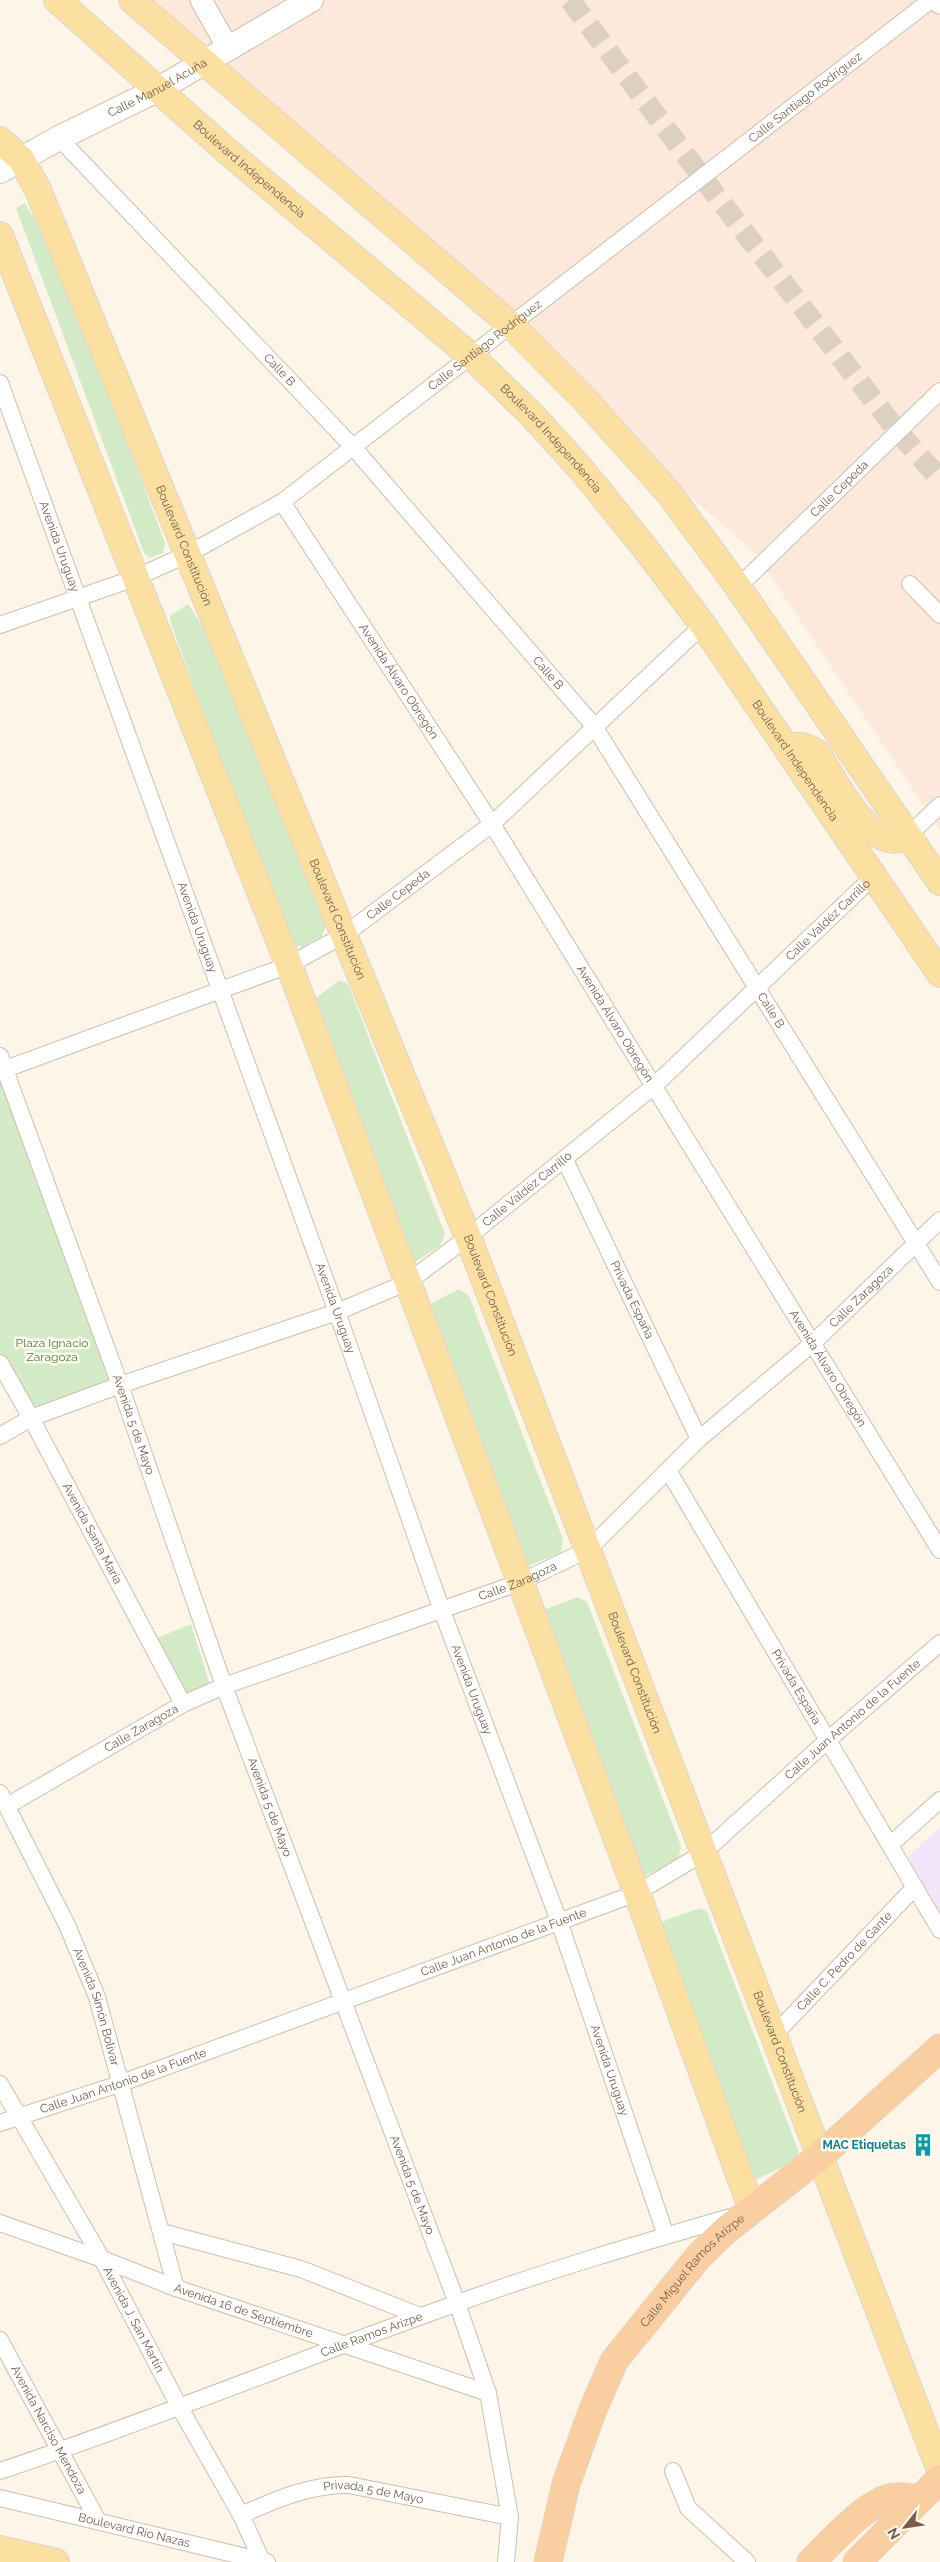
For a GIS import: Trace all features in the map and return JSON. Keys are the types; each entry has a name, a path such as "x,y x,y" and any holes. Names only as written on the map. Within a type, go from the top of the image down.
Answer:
{"highway":[{"name":"Calle Miguel Ramos Arizpe","path":"548,2562 566,2484 592,2412 614,2361 699,2256 725,2231 819,2158 940,2048"},
{"path":"857,2562 940,2479"},
{"path":"811,2562 865,2512 882,2501 895,2497 920,2499"}],"main road":[{"name":"Boulevard Independencia","path":"57,0 157,90 472,357 531,414 581,469 645,548 702,625 940,974"},
{"path":"132,0 511,325 586,401 668,492 738,587 940,882"},
{"name":"Calle Manuel Acuña","path":"11,165 58,138 157,90 311,0"},
{"name":"Boulevard Constitución","path":"0,140 11,165 38,190 468,1237 940,2470"},
{"path":"0,235 289,965 637,1893 751,2211"},
{"path":"786,747 795,744 806,746 816,752 870,831 888,840 901,840 908,836"},
{"path":"0,2549 56,2562"}],"street":[{"path":"201,0 228,48"},
{"name":"Calle Santiago Rodríguez","path":"0,625 135,578 188,554 282,502 472,357 931,0"},
{"name":"Calle B","path":"58,138 353,447 594,726 940,1282"},
{"name":"Avenida Uruguay","path":"0,383 337,1312 441,1608 559,1921 666,2236"},
{"name":"Calle Cepeda","path":"738,587 940,391"},
{"name":"Avenida Álvaro Obregón","path":"282,502 492,824 940,1550"},
{"path":"910,584 940,615"},
{"name":"Calle Cepeda","path":"2,1065 219,991 289,965 344,935 492,824 702,625"},
{"path":"908,836 940,805"},
{"name":"Calle Valdéz Carrillo","path":"0,1436 31,1418 120,1385 337,1312 408,1282 565,1160 654,1086 874,876"},
{"name":"Avenida 5 de Mayo","path":"2,1065 120,1385 224,1686 458,2303 488,2393 510,2517 506,2562"},
{"name":"Privada España","path":"565,1160 699,1439"},
{"name":"Calle Zaragoza","path":"4,1799 184,1704 224,1686 441,1608 521,1582 589,1549 699,1439 813,1343 940,1220"},
{"name":"Avenida Santa María","path":"0,1363 184,1704"},
{"name":"Privada España","path":"668,1470 940,1930"},
{"name":"Calle Juan Antonio de la Fuente","path":"0,2123 119,2084 637,1893 703,1853 828,1740 940,1643"},
{"name":"Avenida Simón Bolívar","path":"4,1799 67,1925 97,1997 119,2084 162,2232 176,2288"},
{"path":"890,1845 940,1800"},
{"name":"Calle C. Pedro de Gante","path":"774,2035 915,1887"},
{"name":"Avenida J. San Martín","path":"0,2084 102,2259 180,2408 241,2515 264,2561"},
{"name":"Calle Ramos Arizpe","path":"0,2472 180,2408 420,2316 666,2236 751,2211"},
{"name":"Avenida 16 de Septiembre","path":"0,2223 102,2259 176,2288 488,2393"},
{"path":"162,2232 301,2269 420,2316"},
{"name":"Avenida Narciso Mendoza","path":"0,2340 98,2521"},
{"path":"673,2471 688,2508 747,2562"},
{"name":"Privada 5 de Mayo","path":"241,2515 292,2494 326,2484 349,2485 510,2517"},
{"name":"Boulevard Río Nazas","path":"0,2498 264,2561"}],"shaded area":[{"path":"125,0 940,0 940,830 756,554"},
{"path":"940,1827 940,1912 908,1857"}],"green space":[{"path":"25,203 61,265 165,543 163,553 150,558 144,553 16,208"},
{"path":"188,604 219,651 326,926 322,936 303,947 290,945 171,624 170,616"},
{"path":"340,980 348,984 445,1234 440,1246 413,1263 313,1000"},
{"name":"Plaza Ignacio Zaragoza","path":"0,1072 118,1384 31,1417 0,1362"},
{"path":"459,1289 469,1296 563,1539 561,1553 530,1565 519,1558 430,1304"},
{"path":"577,1597 587,1602 681,1846 678,1861 646,1875 634,1868 544,1610"},
{"path":"191,1624 211,1688 189,1696 157,1638"},
{"path":"700,1908 707,1912 799,2152 797,2160 757,2179 749,2174 657,1929 666,1920"}],"tunnel":[{"path":"570,0 702,177 898,432 940,479"}],"place":[{"name":"MAC Etiquetas","path":"923,2145"}]}
